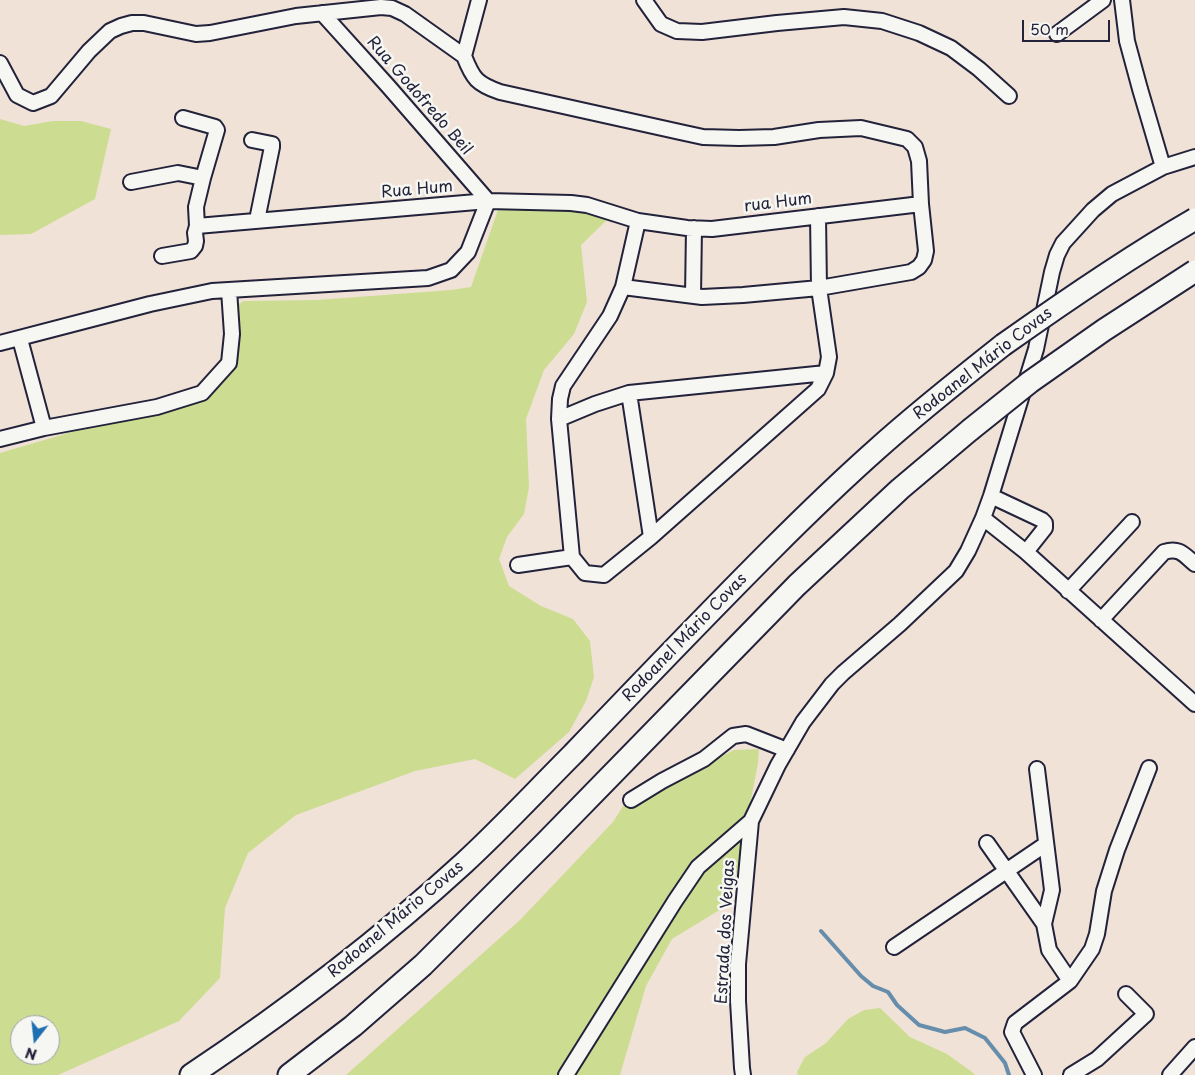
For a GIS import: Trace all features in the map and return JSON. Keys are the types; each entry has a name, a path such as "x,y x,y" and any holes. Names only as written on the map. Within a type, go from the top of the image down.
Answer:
{"highway":[{"name":"Rodoanel Mário Covas","path":"191,1075 243,1041 299,1000 351,960 418,904 516,812 795,526 876,450 947,389 1003,345 1080,290 1195,219"},
{"path":"289,1075 352,1026 423,965 797,585 911,479 1030,382 1088,341 1195,271"}],"street":[{"path":"464,56 479,0"},
{"path":"644,0 662,24 677,31 702,32 777,23 844,18 882,21 919,33 951,48 979,69 1009,96"},
{"path":"1057,34 1103,0"},
{"path":"1122,0 1128,40 1140,89 1163,167"},
{"path":"0,63 16,95 32,103 51,96 89,51 110,31 132,23 196,34 296,16 367,8 392,8 405,14 464,56 470,72 477,80 486,87 500,92 704,137 774,137 819,130 861,128 907,139 915,147 919,161 926,250 924,260 919,267 911,272 819,288 743,295 702,297 623,287"},
{"name":"Rua Godofredo Beil","path":"322,14 388,86 488,201"},
{"path":"162,256 191,251 195,246 196,207 218,130 215,127 183,118"},
{"path":"252,140 272,144 257,220"},
{"path":"566,1075 698,867 751,821 778,765 803,722 838,679 956,571 968,551 991,496 1036,349 1052,272 1063,243 1093,210 1112,194 1163,167 1195,157"},
{"path":"131,182 178,173 203,178"},
{"path":"0,343 150,304 212,291 428,278 452,270 468,252 488,201"},
{"name":"Rua Hum","path":"197,226 488,201 571,202 638,221"},
{"name":"rua Hum","path":"638,221 712,229 921,204"},
{"path":"638,221 623,287 610,316 563,386 560,399 559,419 572,557 585,572 604,575 651,537 818,389 826,373 829,357 819,288 818,216"},
{"path":"693,296 694,228"},
{"path":"0,439 44,428 158,407 202,393 229,363 232,334 229,290"},
{"path":"20,339 44,428"},
{"path":"559,419 595,404 629,393 826,373"},
{"path":"629,393 651,537"},
{"path":"991,496 1045,523 1045,528 1026,552"},
{"path":"983,518 1026,552 1195,704"},
{"path":"1068,591 1132,522"},
{"path":"1102,620 1164,552 1180,551 1195,564"},
{"path":"518,565 572,557"},
{"path":"631,800 704,758 733,736 746,734 787,750"},
{"path":"1034,1075 1012,1032 1015,1023 1070,981 1092,949 1097,934 1104,891 1117,850 1149,768"},
{"path":"1037,769 1052,890 1044,924"},
{"name":"Estrada dos Veigas","path":"743,1075 738,1001 738,964 751,821"},
{"path":"987,843 1044,924 1049,950 1070,981"},
{"path":"894,946 1046,844"},
{"path":"1071,1075 1097,1059 1146,1014 1126,994"},
{"path":"1170,1075 1195,1047"}],"green space":[{"path":"0,119 24,126 53,121 81,121 111,129 95,199 31,234 0,235"},
{"path":"500,204 570,205 611,216 581,245 587,302 574,334 544,370 526,419 529,487 524,514 507,537 499,559 509,586 541,606 573,619 590,641 594,677 586,701 569,732 515,779 475,759 415,771 296,815 248,853 225,908 220,978 179,1021 58,1075 0,1075 0,453 202,393 229,363 230,309 244,301 317,300 471,287"},
{"path":"759,749 758,763 731,903 672,939 646,986 620,1075 346,1075 520,920 613,822 623,806 734,750"},
{"path":"880,1008 910,1037 947,1054 975,1075 798,1075 797,1072 805,1057 826,1043 848,1019 864,1010"}],"waterway":[{"path":"821,931 861,976 873,986 888,992 897,1005 919,1025 945,1032 965,1028 985,1038 1005,1063 1009,1075"}]}
